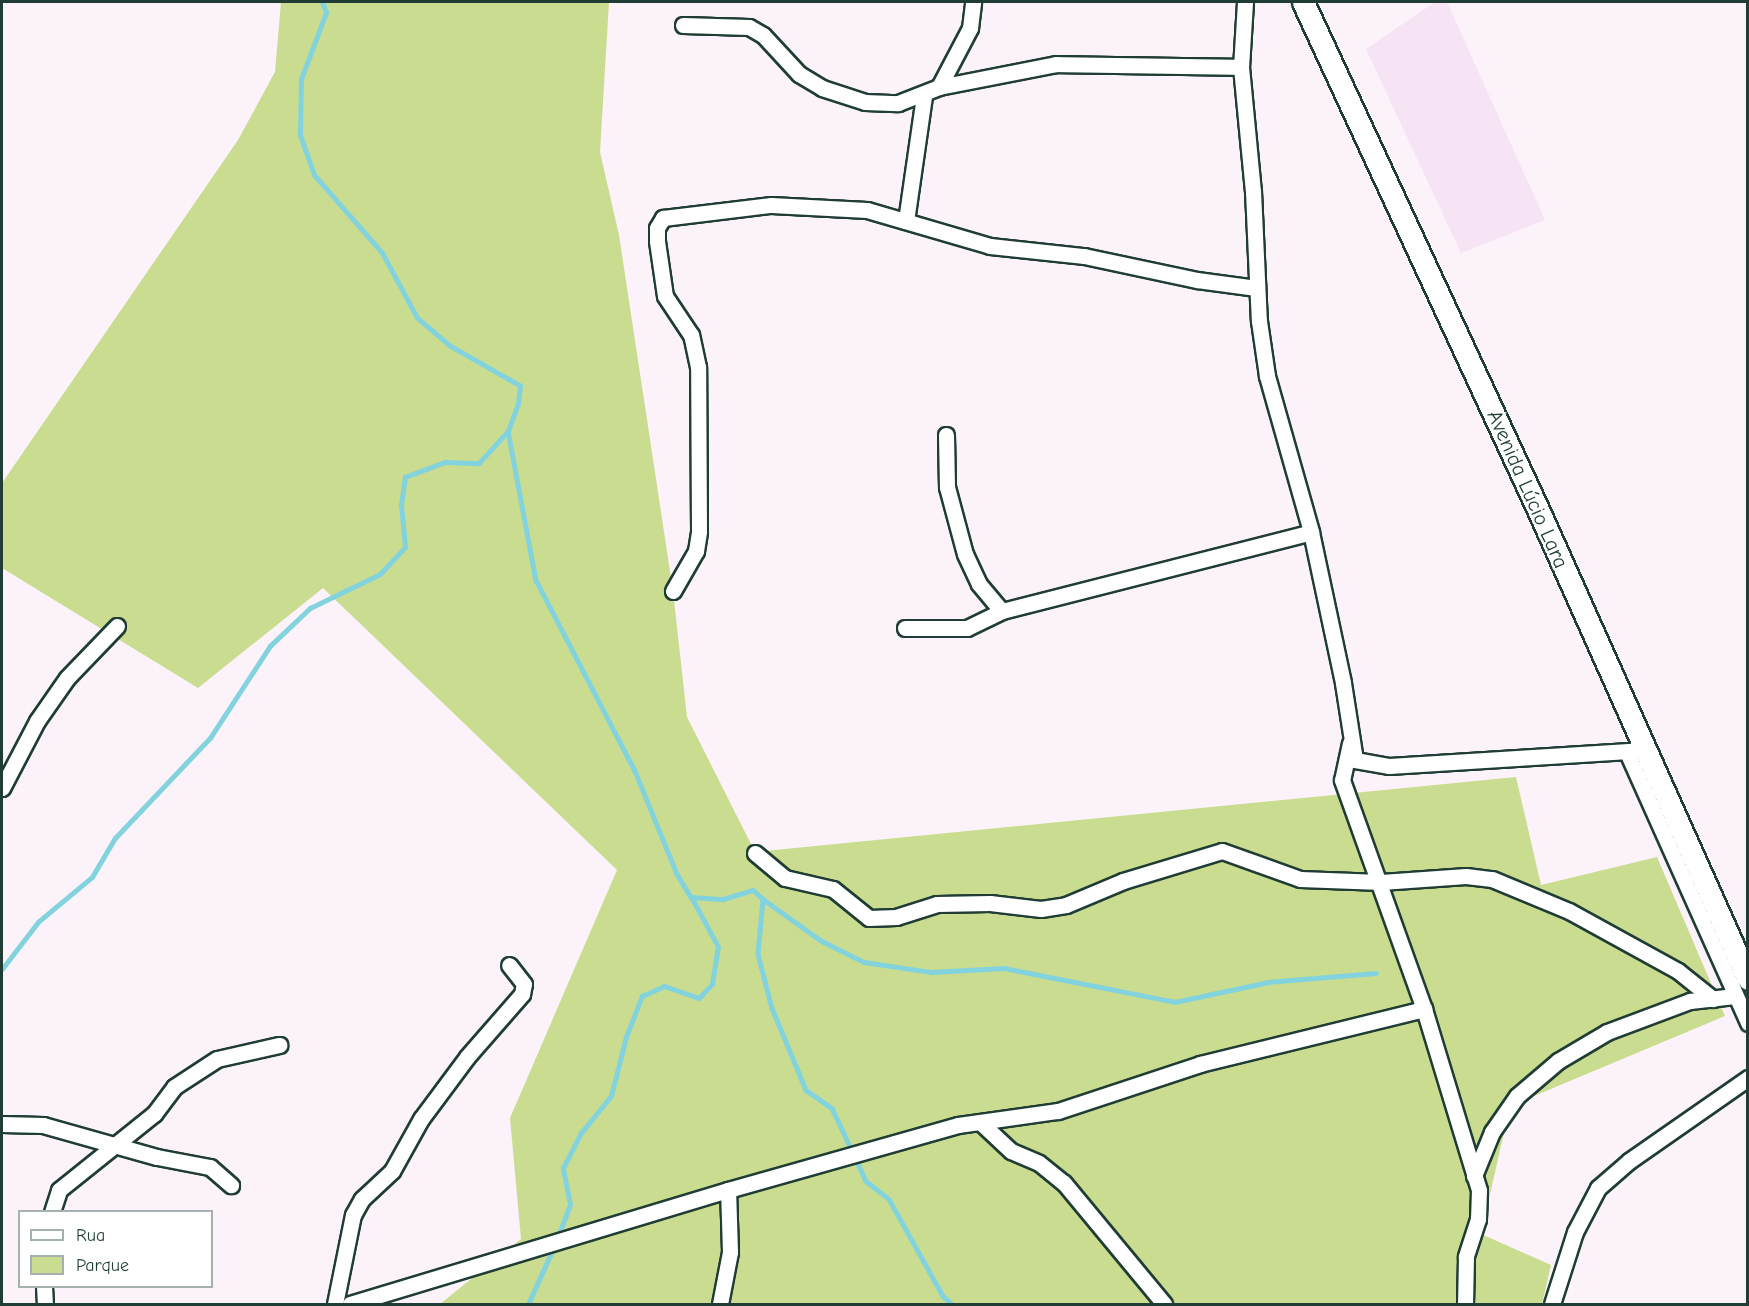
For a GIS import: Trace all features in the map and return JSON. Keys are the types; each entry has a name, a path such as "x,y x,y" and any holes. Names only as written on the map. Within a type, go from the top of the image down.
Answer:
{"main road":[{"name":"Avenida Lúcio Lara","path":"1303,2 1526,482 1636,751 1748,979"}],"street":[{"path":"939,87 970,28 973,2"},
{"path":"1245,2 1241,67 1252,180 1256,288 1267,376 1311,532 1343,683 1350,743 1355,760 1369,765 1636,751 1748,1023"},
{"path":"683,25 749,27 763,35 799,74 822,88 865,102 898,103 924,96 939,87 1056,64 1241,67"},
{"path":"906,221 924,96"},
{"path":"673,591 696,551 699,531 698,367 691,335 665,296 657,241 657,228 663,219 771,205 867,210 906,221 938,234 990,246 1084,256 1256,288"},
{"path":"946,435 947,487 965,554 979,584 1002,611"},
{"path":"905,628 967,628 1002,611 1311,532"},
{"path":"2,788 37,721 67,678 117,626"},
{"path":"1350,743 1342,780 1381,882 1424,1009 1479,1190 1478,1219 1466,1257 1465,1305"},
{"path":"755,853 785,878 833,889 869,918 896,917 937,904 990,903 1041,909 1066,905 1124,881 1206,853 1222,851 1300,879 1381,882 1466,876 1492,879 1569,911 1677,971 1713,999"},
{"path":"335,1305 353,1215 362,1199 392,1171 421,1119 467,1057 522,994 524,984 509,965"},
{"path":"1474,1176 1492,1132 1517,1096 1558,1061 1607,1032 1689,1001 1735,996"},
{"path":"350,1305 728,1190 980,1122 1058,1111 1200,1064 1424,1009"},
{"path":"53,1210 59,1190 154,1114 174,1087 217,1059 279,1045"},
{"path":"1552,1305 1575,1232 1598,1188 1629,1161 1748,1078"},
{"path":"980,1122 1011,1151 1039,1163 1064,1183 1164,1305"},
{"path":"2,1124 43,1125 116,1146 210,1167 231,1185"},
{"path":"720,1305 730,1252 728,1190"},
{"path":"44,1288 45,1305"}],"shaded area":[{"path":"1435,2 1447,2 1545,220 1461,253 1366,49"}],"green space":[{"path":"281,2 609,2 600,152 619,235 673,591 687,717 755,852 1516,777 1541,885 1657,857 1725,1016 1510,1106 1481,1234 1551,1265 1542,1304 440,1304 521,1239 510,1118 617,870 323,588 198,688 2,568 2,483 238,140 275,72"}],"waterway":[{"path":"2,969 38,922 92,877 115,838 210,738 270,646 310,608 380,574 405,547 401,505 405,477 445,462 479,463 508,431 518,404 520,386 450,346 417,318 382,253 314,175 300,135 301,79 326,13 322,2"},
{"path":"508,431 536,580 635,771 677,874 691,897 723,899 753,890 763,899 758,954 772,1008 806,1090 832,1108 866,1181 889,1199 943,1296 952,1304"},
{"path":"558,1236 570,1205 563,1168 581,1133 611,1096 626,1037 642,996 664,986 699,998 712,984 718,947 691,897"},
{"path":"763,899 820,940 864,962 931,972 1004,968 1175,1002 1268,982 1376,973"},
{"path":"528,1304 554,1247"}]}
